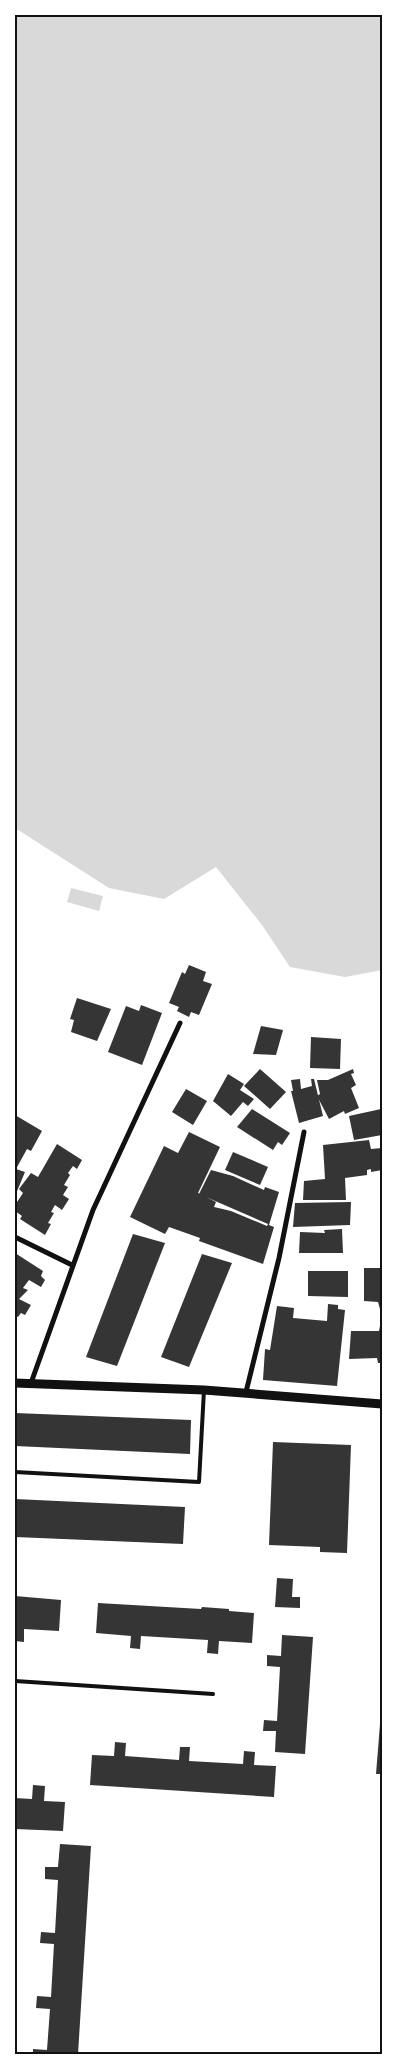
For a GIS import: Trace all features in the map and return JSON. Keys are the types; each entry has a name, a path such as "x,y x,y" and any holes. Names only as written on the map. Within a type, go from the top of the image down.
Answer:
{"street":[{"path":"31,1383 72,1265 94,1210 180,1023"},
{"path":"246,1392 279,1258 304,1132"},
{"path":"15,1237 72,1265"},
{"path":"15,1383 246,1392 382,1404"}],"lane":[{"path":"15,1472 199,1482 204,1390"},
{"path":"15,1681 213,1694"}],"shaded area":[{"path":"15,15 382,15 382,970 345,977 290,967 262,925 216,867 164,899 109,888 15,828"},
{"path":"71,888 103,896 99,911 67,902"}],"building":[{"path":"189,965 206,972 203,981 212,984 199,1015 191,1012 189,1017 177,1011 179,1007 169,1003 182,972 185,974"},
{"path":"77,998 111,1009 97,1041 71,1032 74,1020 70,1019"},
{"path":"141,1005 162,1013 142,1065 108,1052 126,1006 139,1011"},
{"path":"261,1026 283,1030 276,1055 253,1054"},
{"path":"311,1037 341,1039 340,1069 310,1068"},
{"path":"260,1069 286,1092 270,1109 244,1086"},
{"path":"353,1069 354,1073 351,1074 356,1085 351,1088 359,1108 345,1114 344,1111 329,1119 317,1096 320,1094 317,1080 328,1080"},
{"path":"228,1074 244,1084 240,1090 254,1099 248,1106 243,1102 231,1116 213,1101"},
{"path":"300,1079 301,1089 312,1086 311,1079 314,1079 323,1116 299,1123 291,1091 293,1091 291,1080"},
{"path":"186,1089 207,1101 193,1125 172,1112"},
{"path":"252,1109 290,1133 282,1145 278,1142 273,1150 237,1127"},
{"path":"381,1109 382,1135 354,1140 349,1116"},
{"path":"15,1115 42,1131 31,1151 27,1149 16,1169 25,1172 15,1196"},
{"path":"189,1132 220,1147 199,1194 211,1170 233,1176 264,1190 265,1187 279,1192 269,1225 274,1227 263,1264 199,1241 200,1238 169,1227 165,1234 130,1217 164,1146 178,1153","holes":["207,1197 268,1224 267,1226 231,1211 214,1207 216,1202"]},
{"path":"369,1140 371,1149 382,1148 382,1170 371,1172 371,1169 367,1170 367,1175 345,1178 346,1200 303,1200 304,1181 325,1179 323,1145"},
{"path":"57,1144 82,1160 77,1169 73,1166 68,1173 70,1175 64,1185 68,1187 63,1195 69,1199 62,1210 55,1205 51,1212 54,1213 48,1223 51,1224 45,1235 20,1219 22,1216 15,1211 15,1205 23,1193 19,1189 31,1173 38,1177"},
{"path":"233,1152 268,1167 260,1185 225,1170"},
{"path":"351,1202 350,1225 293,1227 295,1203"},
{"path":"342,1229 343,1253 299,1253 300,1232 325,1233 324,1230"},
{"path":"133,1234 165,1243 117,1366 86,1357"},
{"path":"15,1253 43,1271 41,1276 45,1280 41,1287 29,1280 23,1288 28,1290 19,1299 31,1305 25,1315 21,1313 18,1317 15,1315"},
{"path":"202,1254 232,1263 189,1367 161,1357"},
{"path":"364,1268 382,1268 382,1316 378,1302 364,1301"},
{"path":"308,1271 348,1271 348,1297 308,1296"},
{"path":"328,1304 338,1305 338,1309 345,1310 337,1386 263,1380 265,1349 270,1350 277,1306 294,1308 293,1318 327,1321"},
{"path":"380,1326 382,1326 382,1363 378,1363 377,1358 349,1359 351,1331 379,1331"},
{"path":"15,1413 191,1420 190,1454 15,1446"},
{"path":"273,1442 351,1445 347,1553 320,1552 320,1547 269,1545"},
{"path":"15,1499 185,1507 183,1544 15,1537"},
{"path":"277,1578 293,1579 292,1597 300,1597 300,1608 275,1607"},
{"path":"15,1596 61,1600 59,1631 24,1629 24,1642 15,1641"},
{"path":"98,1603 201,1609 202,1607 254,1613 252,1643 219,1641 218,1654 207,1653 208,1640 141,1636 140,1649 130,1648 131,1636 96,1633"},
{"path":"282,1635 313,1637 305,1754 275,1752 276,1731 263,1731 264,1720 277,1721 280,1667 267,1666 267,1655 281,1656"},
{"path":"381,1712 382,1774 376,1774"},
{"path":"115,1742 126,1743 125,1756 179,1760 180,1747 190,1747 189,1761 243,1764 244,1751 255,1752 254,1765 276,1766 274,1797 90,1785 92,1755 114,1756"},
{"path":"33,1785 45,1786 44,1801 65,1802 63,1831 15,1829 15,1798 32,1799"},
{"path":"60,1844 91,1846 78,2054 33,2054 33,2049 47,2050 50,2009 36,2008 37,1996 51,1997 54,1944 40,1943 41,1932 55,1933 58,1880 45,1879 45,1867 58,1867"}]}
